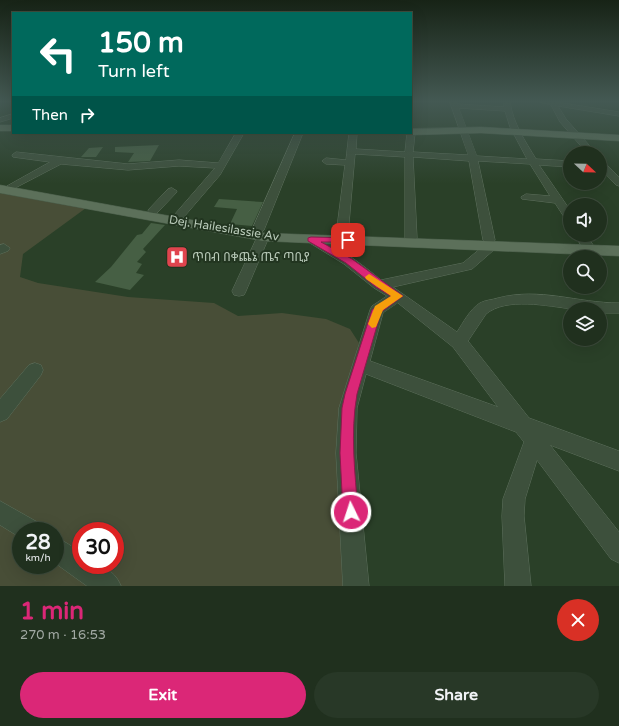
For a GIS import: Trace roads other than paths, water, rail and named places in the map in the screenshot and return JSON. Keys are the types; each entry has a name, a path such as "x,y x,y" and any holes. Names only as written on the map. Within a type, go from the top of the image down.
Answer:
{"main road":[{"path":"412,132 516,132 619,138"},
{"path":"4,187 153,211 260,233 411,238 490,243 563,241"},
{"name":"Dej. Hailesilassie Av","path":"4,187 260,233 311,240 490,243 619,251"},
{"path":"596,242 619,246"}],"street":[{"path":"572,129 587,146"},
{"path":"379,285 467,266 490,243 473,158 462,131"},
{"path":"516,132 563,207"},
{"path":"179,216 213,178 239,134"},
{"path":"239,291 299,134"},
{"path":"342,235 353,134"},
{"path":"411,134 409,154 411,238"},
{"path":"352,151 563,163"},
{"path":"16,155 60,162 128,167 179,163 221,166"},
{"path":"326,161 350,163"},
{"path":"4,187 60,162"},
{"path":"607,166 619,167"},
{"path":"607,171 619,183"},
{"path":"153,211 172,191"},
{"path":"526,197 559,200"},
{"path":"311,240 349,261 379,285 398,296 459,342 619,551"},
{"path":"356,586 346,453 348,408 377,310 398,296"},
{"path":"459,342 481,311 486,307 509,300 546,298 601,308 619,308"},
{"path":"361,365 528,433 619,461"},
{"path":"0,413 35,370"},
{"path":"518,586 513,516 514,499 528,433"},
{"path":"0,512 16,522"},
{"path":"64,554 108,586"}],"place":[{"name":"ጥበብ በቀጨኔ ጤና ጣቢያ","path":"177,257"}]}
